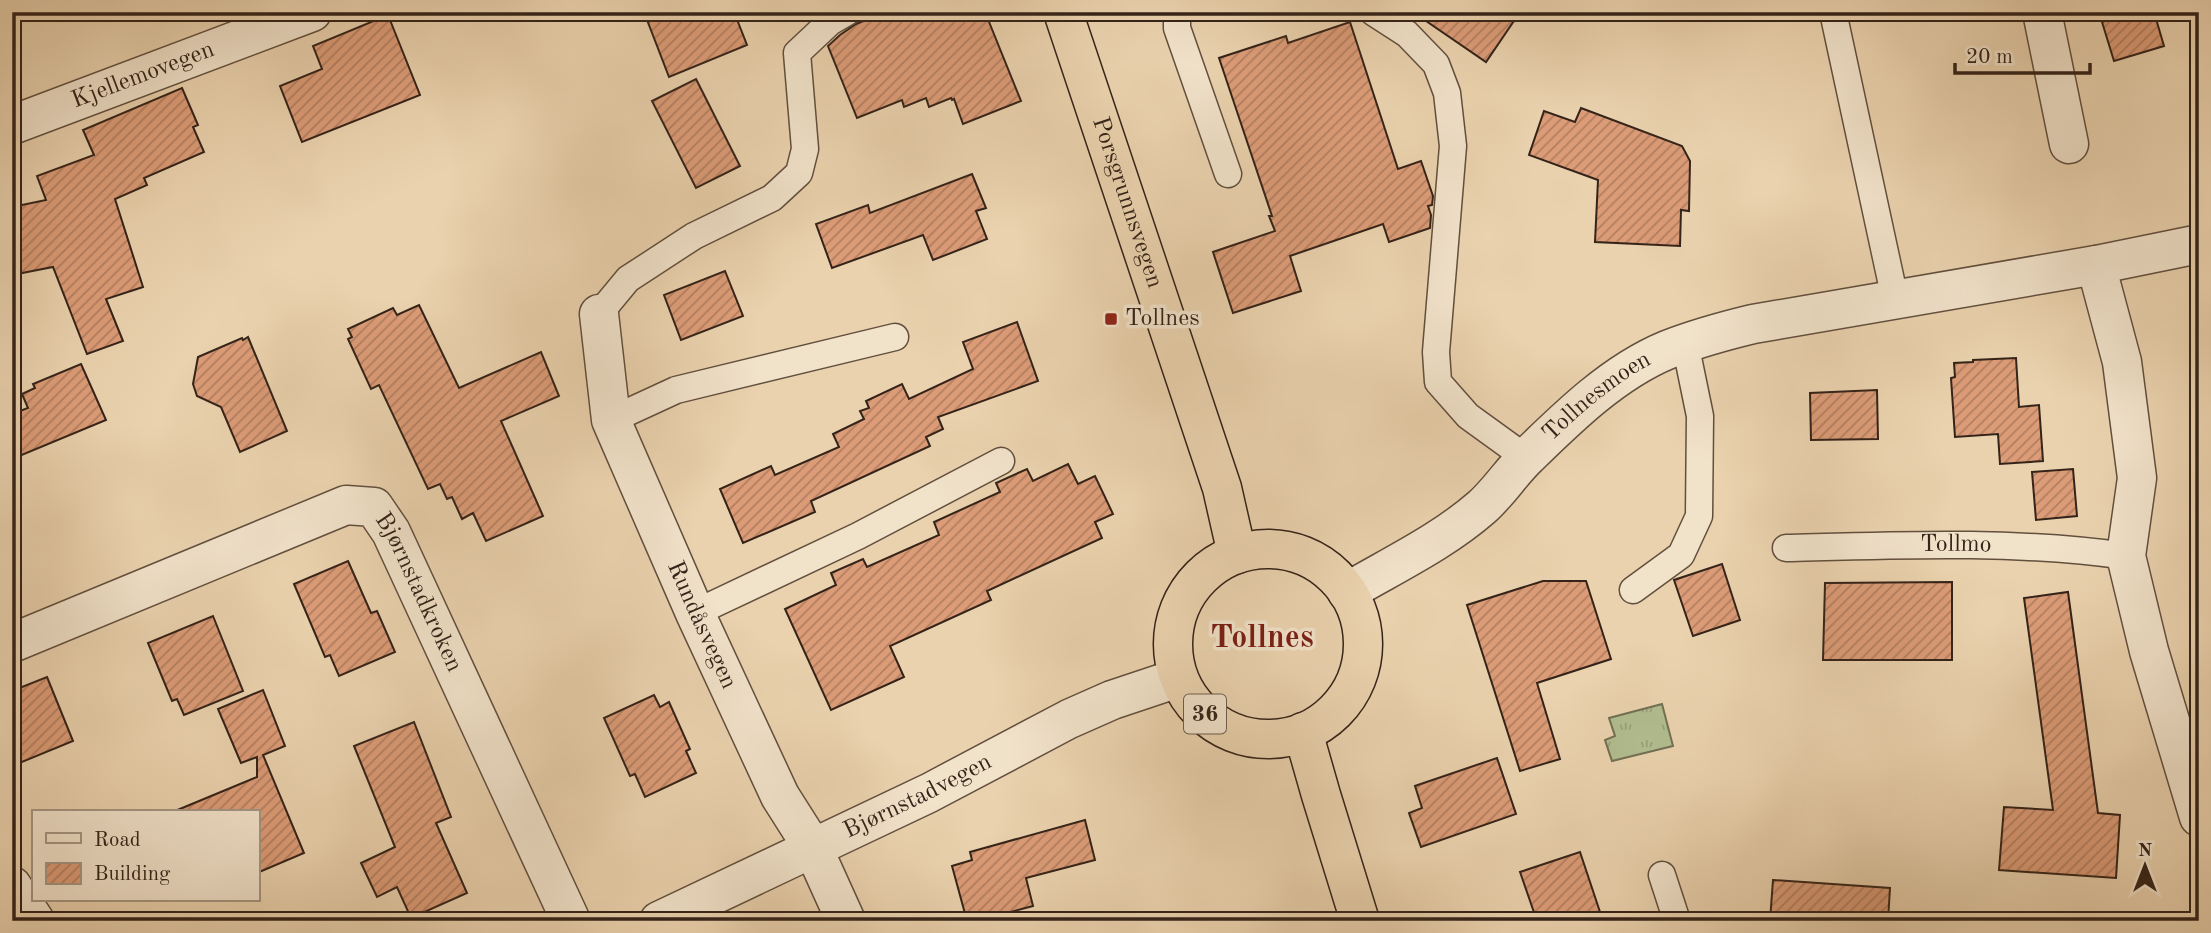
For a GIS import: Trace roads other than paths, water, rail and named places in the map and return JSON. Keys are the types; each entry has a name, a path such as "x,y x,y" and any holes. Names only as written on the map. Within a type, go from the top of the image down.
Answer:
{"highway":[{"name":"Porsgrunnsvegen","path":"1063,12 1175,354 1222,488 1237,554"},
{"name":"36","path":"1262,549 1287,551 1311,559 1331,573 1348,592 1359,617 1363,645 1359,672 1347,697 1328,718 1303,732 1274,739 1244,736 1216,724 1194,704 1178,678 1173,653 1174,627 1181,603 1196,581 1215,565 1237,554 1262,549"},
{"path":"1303,732 1360,921"}],"street":[{"name":"Kjellemovegen","path":"12,125 312,12"},
{"path":"2042,12 2069,144"},
{"name":"Tollnesmoen","path":"1348,592 1446,535 1483,505 1526,457 1584,405 1622,374 1664,351 1753,324 2096,265 2199,244"},
{"path":"2096,265 2122,362 2137,478 2126,556 2149,651 2199,817"},
{"name":"Rundåsvegen","path":"598,314 611,420 695,614 780,796 813,848 846,921"},
{"name":"Bjørnstadkroken","path":"12,643 346,505 374,507 391,532 571,921"},
{"name":"Bjørnstadvegen","path":"659,921 929,793 1069,719 1112,700 1178,678"},
{"path":"12,886 35,921"}],"lane":[{"path":"598,314 628,279 694,236 772,198 799,173 805,149 797,53 830,22 846,12"},
{"path":"1177,12 1177,28 1228,174"},
{"path":"1373,12 1407,34 1436,64 1447,93 1453,146 1436,352 1437,382 1468,416 1526,457"},
{"path":"1833,12 1895,299"},
{"path":"611,420 676,390 895,337"},
{"path":"1633,590 1681,555 1699,516 1700,416 1685,343"},
{"path":"695,614 858,536 1001,460"},
{"name":"Tollmo","path":"1786,548 1940,543 2089,551 2126,556"},
{"path":"1662,875 1677,921"}],"place":[{"name":"Tollnes","path":"1111,319"}],"district":[{"name":"Tollnes","path":"1262,639"}]}
